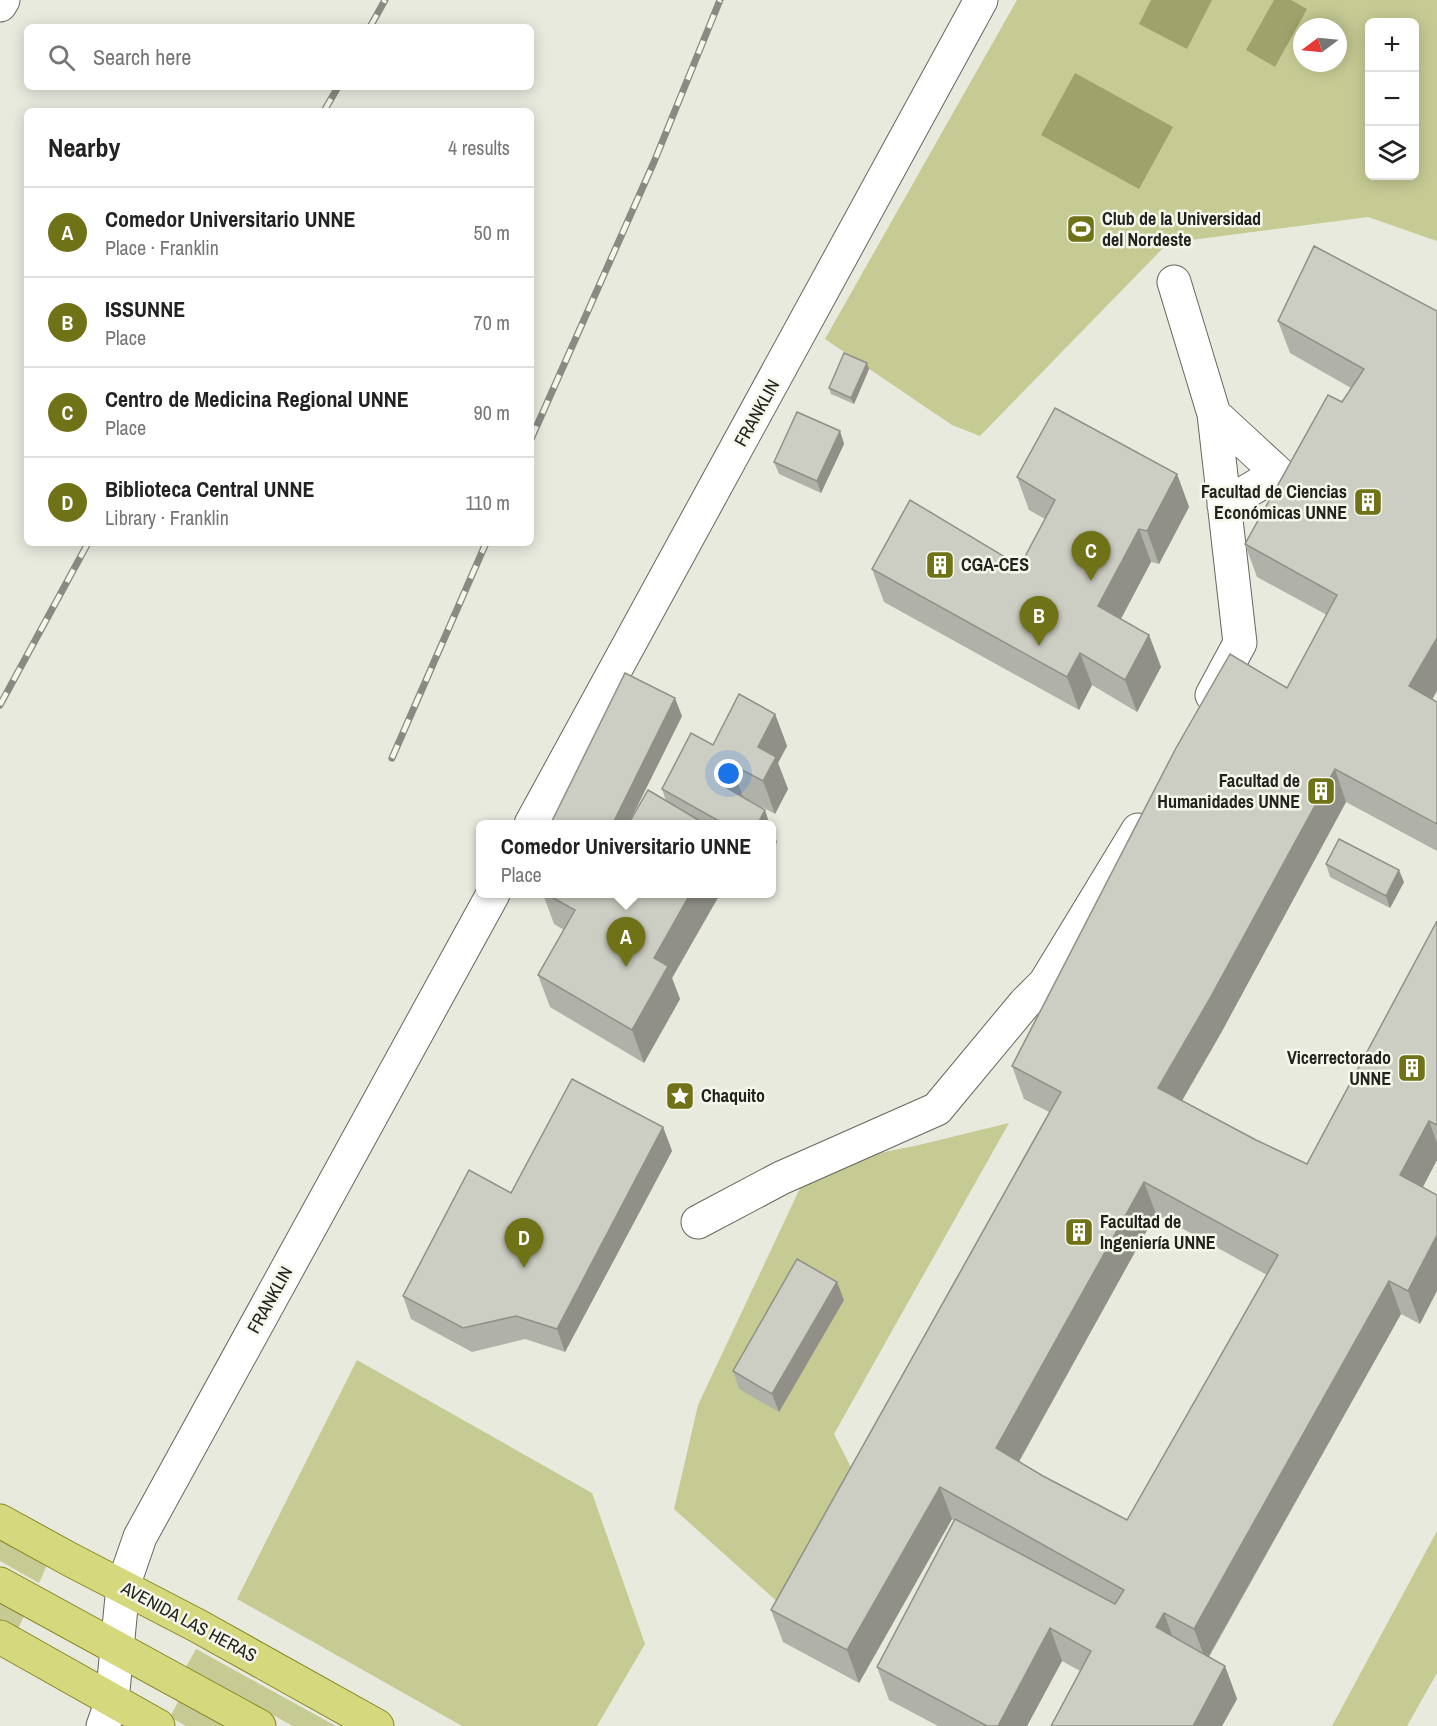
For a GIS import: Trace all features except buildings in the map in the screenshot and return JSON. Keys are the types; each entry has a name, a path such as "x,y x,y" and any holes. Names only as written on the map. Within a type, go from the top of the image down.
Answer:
{"main road":[{"name":"AVENIDA LAS HERAS","path":"0,1521 198,1626 377,1726"},
{"path":"0,1584 259,1726"},
{"path":"0,1637 108,1713 159,1726"}],"street":[{"path":"0,5 3,0"},
{"name":"FRANKLIN","path":"534,820 981,0"},
{"path":"1174,282 1214,414 1240,642 1196,724"},
{"path":"1214,414 1278,473 1224,505"},
{"path":"698,1222 782,1178 937,1109 1025,1003 1045,983 1151,805"},
{"name":"FRANKLIN","path":"108,1713 123,1586 140,1537 492,898"}],"shaded area":[{"name":"Club de la Universidad del Nordeste","path":"1017,0 1437,0 1437,241 1368,217 1168,243 980,436 952,425 825,339"},
{"path":"1151,0 1212,0 1187,49 1139,24"},
{"path":"1274,0 1291,0 1307,9 1302,18 1293,18 1293,34 1275,67 1246,50"},
{"path":"1075,73 1173,127 1139,189 1041,135"},
{"path":"1009,1123 834,1434 862,1489 792,1615 674,1509 698,1405 810,1167 919,1145"},
{"path":"357,1360 592,1493 645,1644 597,1726 462,1726 237,1599"},
{"path":"1437,1531 1437,1673 1407,1726 1332,1726"},
{"path":"0,1539 47,1565 39,1583 0,1561"},
{"path":"0,1603 24,1616 17,1631 0,1621"},
{"path":"196,1649 336,1726 293,1726 186,1667"},
{"path":"180,1698 232,1726 186,1726 170,1717"}],"railway":[{"path":"372,24 385,0"},
{"path":"534,432 654,162 720,0"},
{"path":"326,108 336,90"},
{"path":"0,705 86,546"},
{"path":"392,758 485,546"}],"place":[{"name":"Club de la Universidad del Nordeste","path":"1081,229"},
{"name":"Facultad de Ciencias Económicas UNNE","path":"1368,502"},
{"name":"CGA-CES","path":"940,565"},
{"name":"Centro de Medicina Regional UNNE","path":"1091,581"},
{"name":"ISSUNNE","path":"1039,646"},
{"name":"Facultad de Humanidades UNNE","path":"1321,791"},
{"name":"Comedor Universitario UNNE","path":"626,967"},
{"name":"Vicerrectorado UNNE","path":"1412,1068"},
{"name":"Chaquito","path":"680,1096"},
{"name":"Facultad de Ingeniería UNNE","path":"1079,1232"},
{"name":"Biblioteca Central UNNE","path":"524,1268"}]}
